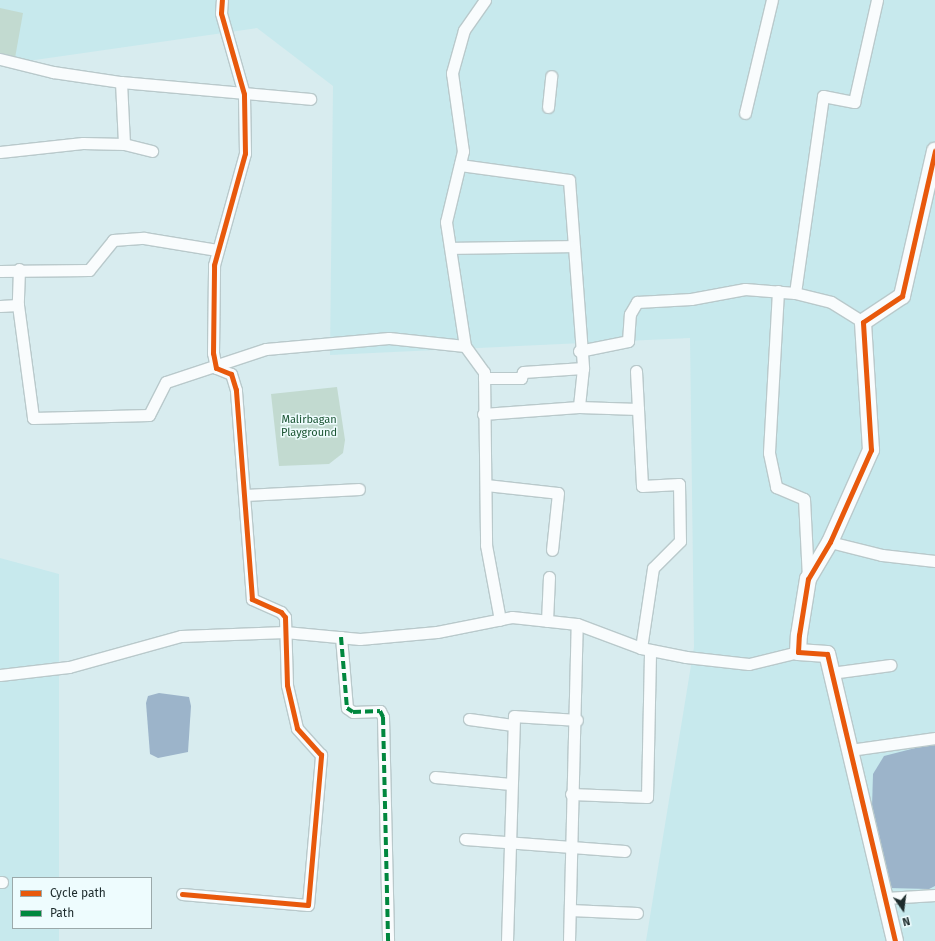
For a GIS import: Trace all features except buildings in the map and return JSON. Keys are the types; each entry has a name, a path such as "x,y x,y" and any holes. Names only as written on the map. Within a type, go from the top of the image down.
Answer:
{"street":[{"path":"216,368 214,265 245,153 244,94 221,13 222,0"},
{"path":"485,0 464,30 452,73 463,151 446,222 465,346 484,372 483,414 486,485 486,545 500,620"},
{"path":"745,113 772,0"},
{"path":"795,293 822,96 854,102 877,0"},
{"path":"0,59 53,72 121,82 310,99"},
{"path":"548,107 551,76"},
{"path":"121,82 124,144"},
{"path":"0,152 83,143 124,144 152,151"},
{"path":"863,322 902,296 935,151"},
{"path":"460,165 569,180 572,246 582,368 579,407"},
{"path":"0,269 89,270 113,240 144,238 218,250"},
{"path":"451,248 572,246"},
{"path":"19,270 18,305 32,418 149,415 166,382 216,368 266,349 366,339 420,339 465,346"},
{"path":"580,351 628,341 630,314 637,302 691,299 745,289 795,293 831,302 863,322"},
{"path":"778,292 769,453 776,487 804,499 808,579 798,652"},
{"path":"0,306 18,305"},
{"path":"808,579 830,542 871,450 863,322"},
{"path":"182,894 308,905 321,755 297,728 287,685 285,632 282,612 252,599 246,495 236,390 230,374 216,368"},
{"path":"484,378 521,378 523,372 582,368"},
{"path":"571,794 647,797 646,649 653,568 680,541 679,484 642,486 636,371"},
{"path":"483,414 579,407 638,409"},
{"path":"486,485 558,493 552,550"},
{"path":"246,495 359,490"},
{"path":"830,542 882,555 935,561"},
{"path":"547,621 549,577"},
{"path":"0,675 69,667 181,636 285,632 360,639 437,632 500,620 547,621 577,624 646,649 748,664 798,652 827,654 895,941"},
{"path":"569,941 573,844 571,794 577,720 577,624"},
{"path":"341,637 347,708 353,712 380,711 383,716 388,941"},
{"path":"831,673 890,665"},
{"path":"506,941 514,716 577,720"},
{"path":"469,720 513,725"},
{"path":"850,750 935,738"},
{"path":"435,777 511,784"},
{"path":"465,839 573,844 626,851"},
{"path":"886,898 935,896"},
{"path":"570,910 637,913"}],"shaded area":[{"path":"0,0 935,0 935,941 646,941 694,647 690,338 330,355 333,86 257,28 0,65"},
{"path":"0,558 59,574 59,877 12,877 12,929 59,929 59,941 0,941"},
{"path":"159,693 189,697 191,706 188,752 158,758 150,754 146,703 148,696"},
{"path":"935,743 935,886 929,889 888,888 881,870 872,808 873,774 884,756"}],"green space":[{"path":"0,8 23,13 15,58 0,56"},
{"name":"Malirbagan Playground","path":"337,387 345,440 343,453 329,464 279,466 271,394"}],"marked path":[{"path":"341,637 347,708 353,712 380,711 383,717 388,941"}],"cycle path":[{"path":"182,894 308,905 321,755 297,728 287,685 285,617 281,612 252,599 236,390 231,374 216,368 213,353 214,265 245,153 244,94 221,13 222,0"},
{"path":"895,941 827,654 798,652 799,635 808,579 830,542 871,450 863,322 902,296 935,151"}]}
